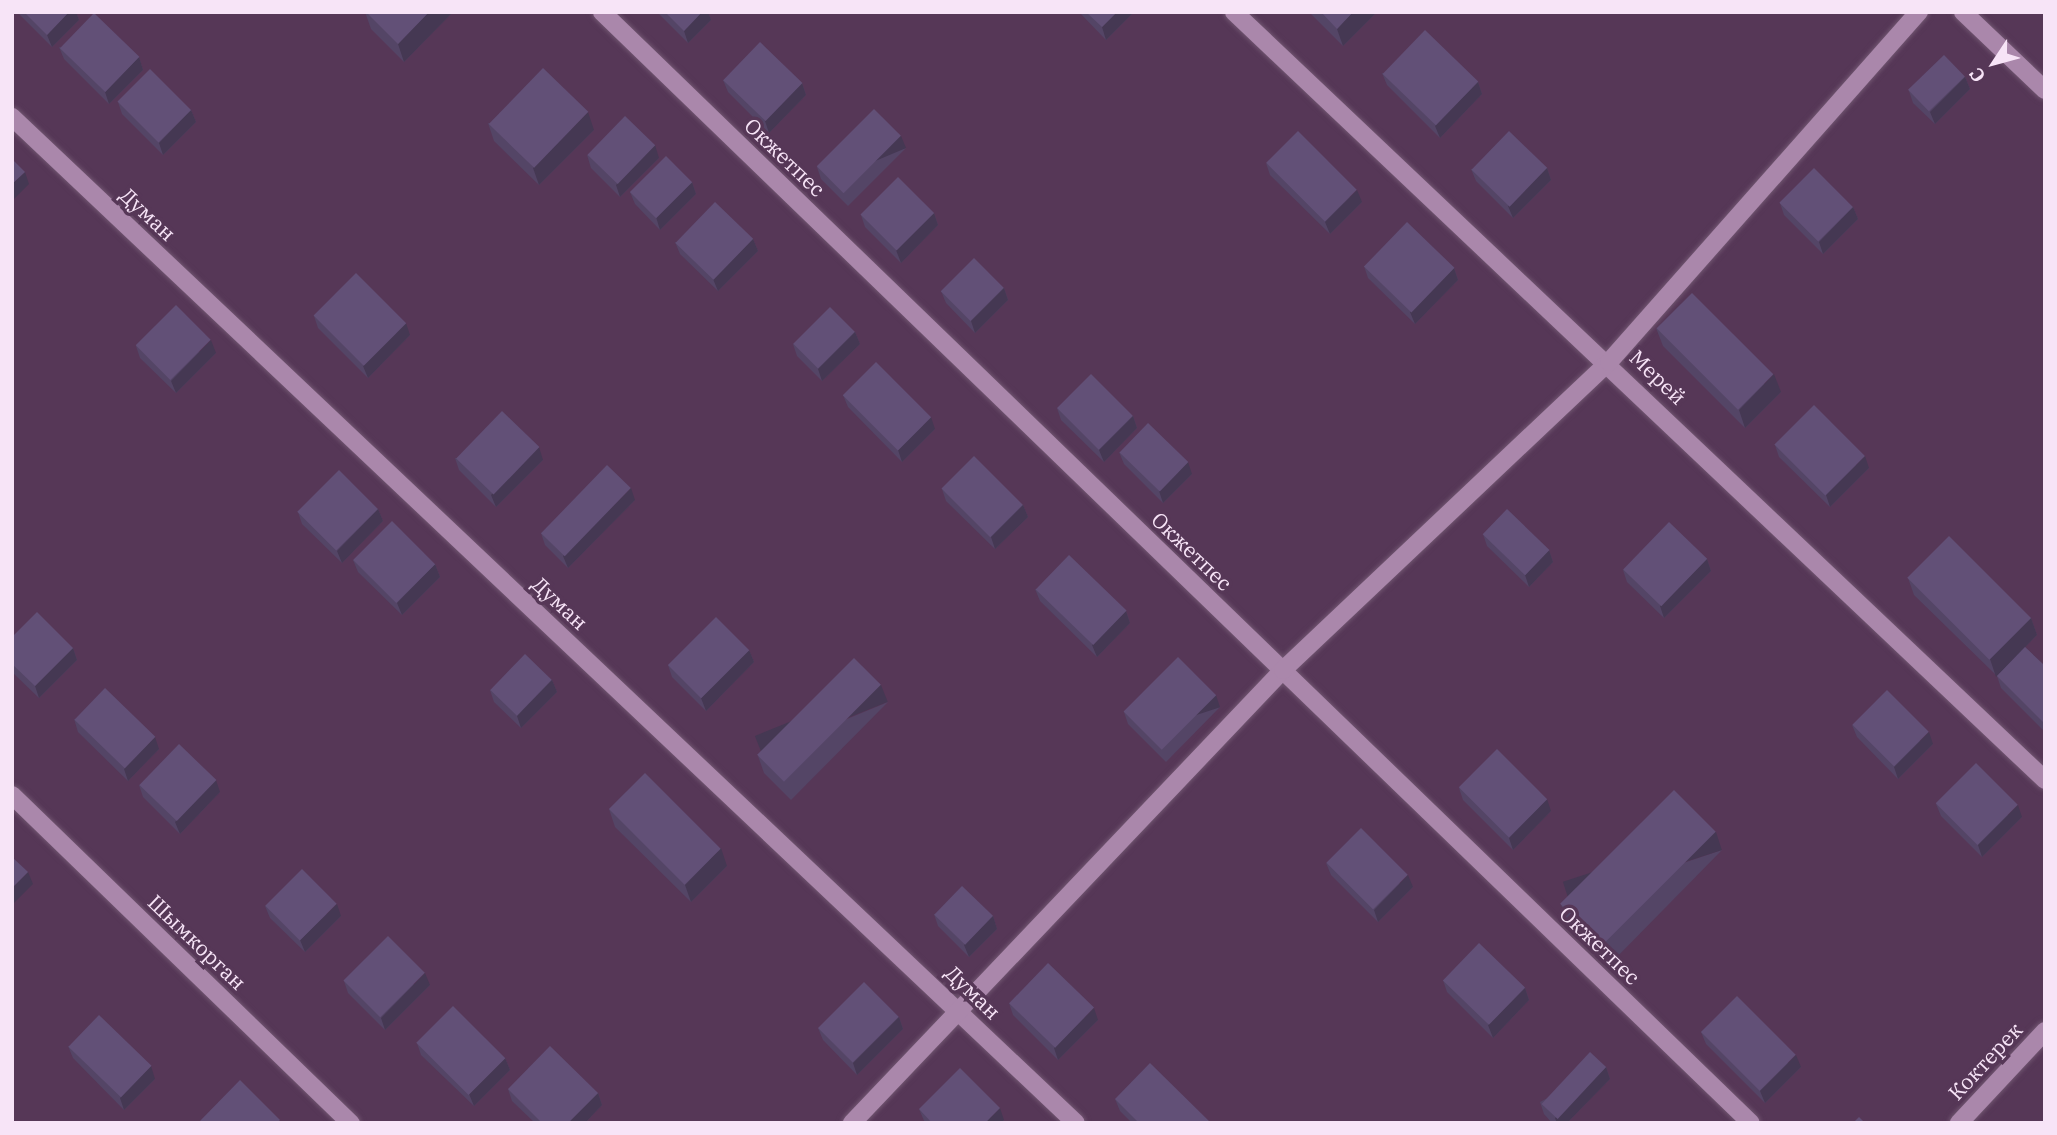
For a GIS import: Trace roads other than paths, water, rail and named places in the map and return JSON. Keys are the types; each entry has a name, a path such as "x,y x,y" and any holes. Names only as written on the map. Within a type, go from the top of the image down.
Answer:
{"street":[{"name":"Окжетпес","path":"602,12 1751,1123"},
{"name":"Мерей","path":"1234,12 1609,362 2045,780"},
{"path":"852,1123 1283,670 1609,362 1919,12"},
{"path":"1963,12 2045,90"},
{"name":"Думан","path":"12,117 961,1011 1076,1123"},
{"name":"Шымкорган","path":"12,795 351,1123"},
{"name":"Коктерек","path":"1959,1123 2045,1031"}]}
